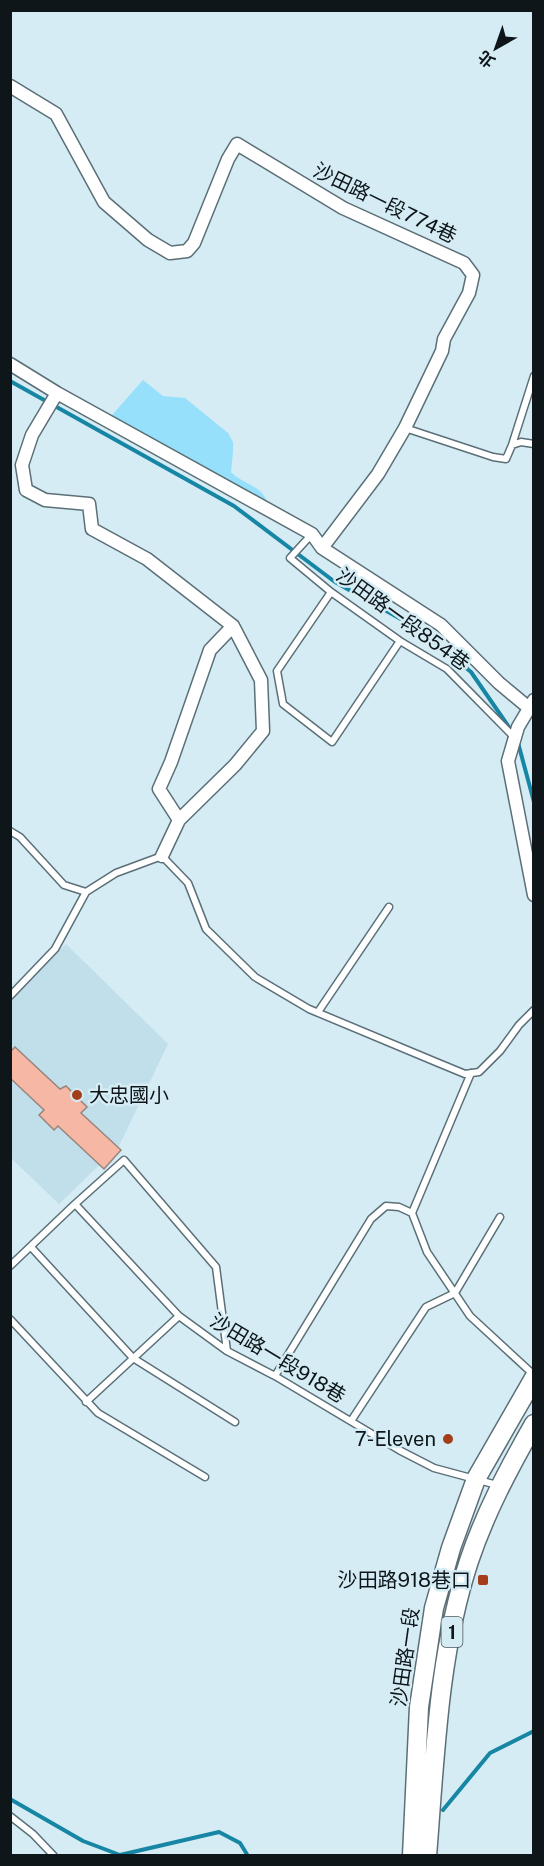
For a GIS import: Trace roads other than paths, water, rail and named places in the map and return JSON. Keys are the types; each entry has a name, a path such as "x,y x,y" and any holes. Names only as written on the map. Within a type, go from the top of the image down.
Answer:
{"main road":[{"name":"沙田路一段","path":"412,1856 419,1707 434,1608 451,1548 476,1479 534,1376"},
{"name":"沙田路一段","path":"427,1856 439,1707 454,1614 470,1560 501,1486 534,1424"}],"street":[{"name":"沙田路一段774巷","path":"10,86 56,114 104,202 148,240 171,253 187,251 194,243 228,159 237,144 343,208 425,243 464,263 473,275 469,293 444,339 442,351 405,428 378,474 322,548"},
{"name":"沙田路一段854巷","path":"10,364 57,393 312,534 322,548 441,625 500,683 531,704 518,727 508,761 534,895"},
{"path":"57,393 32,435 22,465 26,490 45,500 89,504 92,528 147,559 233,626 261,680 263,731 235,765 179,820 162,856"},
{"path":"179,820 159,789 171,762 210,650 233,626"}],"lane":[{"path":"405,428 493,457 506,459 534,376"},
{"path":"512,445 521,442 534,444"},
{"name":"沙田路一段854巷","path":"312,534 290,558 331,592 400,641 447,669 515,737"},
{"path":"331,592 277,671 283,704 332,742 400,641"},
{"path":"10,831 20,837 64,885 86,892"},
{"path":"10,996 55,949 86,892 116,873 162,856 188,883 206,929 255,977 318,1012 465,1074 479,1072 534,1010"},
{"path":"318,1012 389,907"},
{"path":"471,1073 412,1213 427,1252 470,1316 534,1376"},
{"path":"10,1266 124,1160 216,1267 227,1351"},
{"name":"沙田路一段918巷","path":"75,1204 179,1316 227,1351 275,1376 399,1450 434,1468 501,1486"},
{"path":"275,1376 370,1219 386,1206 399,1207 412,1213"},
{"path":"351,1421 426,1307 454,1293 500,1217"},
{"path":"32,1246 133,1358 235,1422"},
{"path":"86,1402 179,1316"},
{"path":"10,1319 98,1413 205,1477"},
{"path":"10,1816 40,1840 54,1856"}],"waterway":[{"path":"10,381 234,506 335,582 422,631 471,672 513,733"},
{"path":"517,739 534,802"},
{"path":"443,1810 490,1753 534,1731"},
{"path":"10,1799 83,1841 120,1855 219,1832 240,1843 248,1856"}],"place":[{"name":"大忠國小","path":"77,1095"},
{"name":"7-Eleven","path":"448,1439"},
{"name":"沙田路918巷口","path":"483,1580"}]}
